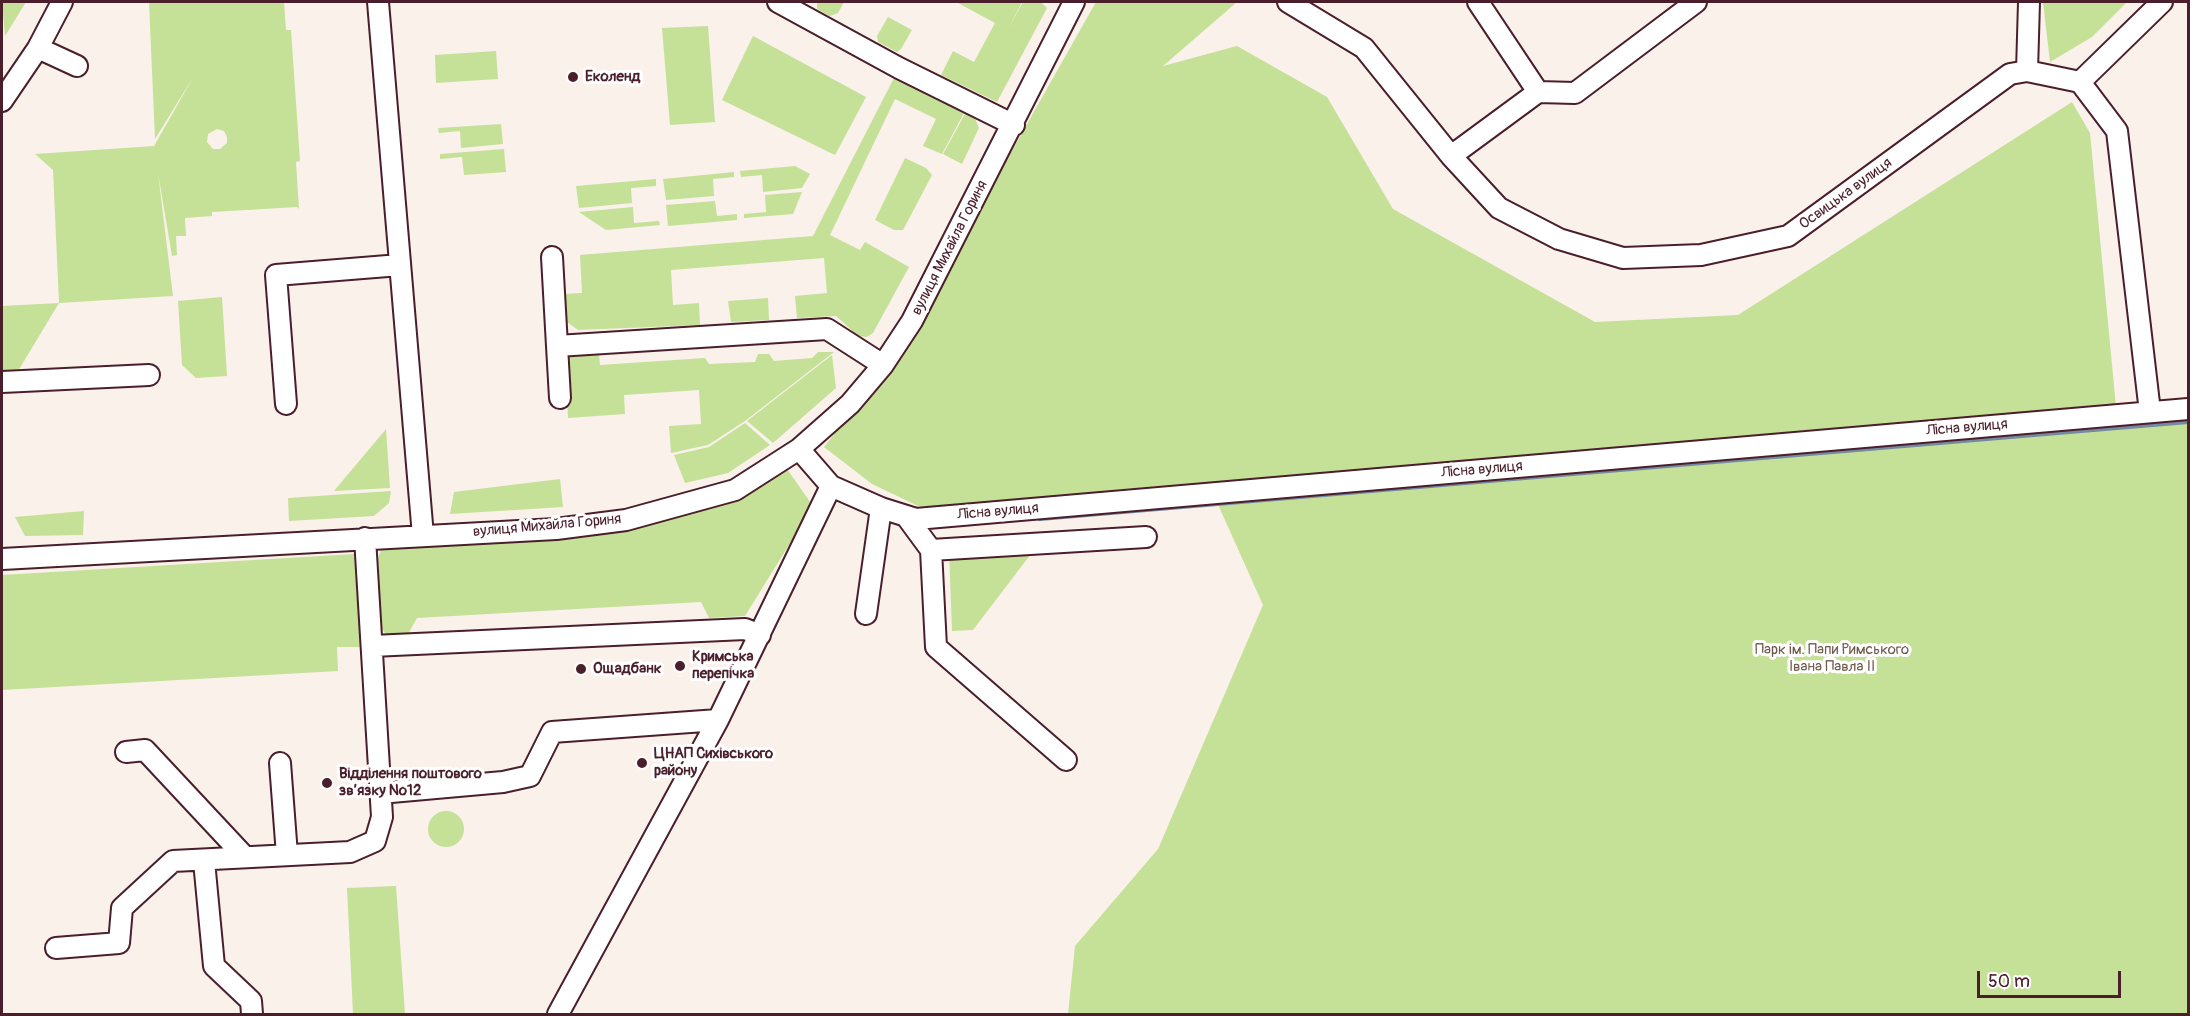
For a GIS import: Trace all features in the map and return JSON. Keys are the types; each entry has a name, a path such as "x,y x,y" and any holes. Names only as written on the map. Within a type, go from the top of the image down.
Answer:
{"street":[{"path":"2,101 38,48 62,2"},
{"path":"378,2 423,536"},
{"path":"778,2 899,68 1014,125"},
{"name":"вулиця Михайла Гориня","path":"2,559 556,529 626,520 735,490 799,448 850,404 883,366 912,321 1014,125 1074,2"},
{"name":"Освицька вулиця","path":"1288,2 1364,48 1451,156 1498,208 1559,239 1623,258 1701,255 1788,236 2010,74 2027,68"},
{"path":"1478,2 1538,92"},
{"path":"1451,156 1538,92 1575,93 1694,2"},
{"path":"2029,2 2027,68 2082,81 2117,131 2150,412"},
{"path":"2082,81 2162,2"},
{"path":"38,48 77,66"},
{"path":"552,257 560,398"},
{"path":"286,405 276,275 400,265"},
{"path":"557,346 827,329 883,366"},
{"path":"2,382 149,375"},
{"name":"Лісна вулиця","path":"799,448 831,486 881,508 911,517 2188,409"},
{"path":"558,1014 718,720 831,486"},
{"path":"866,614 881,508"},
{"path":"911,517 931,550 936,646 1066,760"},
{"path":"931,550 1146,537"},
{"path":"56,948 119,943 122,908 173,861 350,852 375,841 382,817 365,538"},
{"path":"372,646 745,629 760,635"},
{"path":"380,793 503,782 530,776 552,732 718,720"},
{"path":"126,752 145,750 245,858"},
{"path":"280,763 287,855"},
{"path":"204,861 214,966 251,1001 252,1014"}],"green space":[{"path":"2,2 26,2 5,36"},
{"path":"149,2 284,2 286,30 291,30 300,161 296,162 299,209 297,207 212,212 212,216 185,218 186,236 176,236 177,255 172,256 158,173 173,296 59,303 53,170 35,154 154,146 194,76 155,139","holes":["217,129 224,131 227,143 220,149 213,149 207,142 208,134"]},
{"path":"817,2 844,2 838,13 830,16 817,9"},
{"path":"956,2 1022,2 1008,29 1023,2 1041,2 1047,8 997,102 941,75 953,51 974,62 995,23"},
{"name":"Парк ім. Папи Римського Івана Павла ІІ","path":"1096,2 1237,2 1163,66 1237,46 1327,97 1393,209 1595,322 1738,315 2072,102 2090,133 2118,428 2188,423 2188,1014 1068,1014 1075,946 1158,849 1263,605 1212,491 935,514 872,484 824,447 893,361"},
{"path":"2043,2 2127,2 2092,37 2050,62"},
{"path":"888,17 912,30 897,52 878,42 877,36"},
{"path":"708,26 715,122 670,125 662,28"},
{"path":"753,36 866,97 835,155 722,100"},
{"path":"496,51 498,79 436,83 435,55"},
{"path":"895,76 966,109 942,154 923,146 936,119 895,99 830,235 860,250 865,242 909,267 873,333 867,337 858,336 836,316 797,318 795,296 827,293 824,258 671,270 673,305 699,303 700,325 578,330 563,319 563,294 582,293 580,255 813,236"},
{"path":"967,110 974,116 979,128 962,164 943,154"},
{"path":"501,124 503,144 461,148 460,131 439,133 438,128"},
{"path":"504,149 506,172 464,175 462,157 440,159 440,154"},
{"path":"905,158 926,168 932,175 903,230 894,230 875,220"},
{"path":"795,166 810,174 802,188 763,192 762,175 741,177 740,171"},
{"path":"734,172 734,177 713,179 714,196 666,200 663,179"},
{"path":"656,179 656,186 631,188 632,203 579,208 576,186"},
{"path":"802,192 793,214 744,218 744,214 766,212 765,195"},
{"path":"715,201 717,216 737,214 737,220 668,226 666,205"},
{"path":"633,207 634,223 659,221 660,225 606,230 579,212"},
{"path":"222,297 227,376 196,378 182,365 178,301"},
{"path":"768,298 769,320 731,322 728,301"},
{"path":"59,303 15,376 2,377 2,306"},
{"path":"594,351 599,354 600,365 705,358 709,364 755,362 758,354 769,354 774,361 812,358 818,352 834,352 745,421 708,445 671,453 669,426 701,424 699,390 624,395 625,414 568,418 565,360 568,352"},
{"path":"832,355 836,388 773,443 747,421"},
{"path":"745,423 770,445 728,473 685,483 674,455 709,447"},
{"path":"386,429 390,488 334,491"},
{"path":"787,469 813,506 745,616 709,618 701,602 417,618 408,634 387,636 381,627 378,558 381,550 387,547 743,494"},
{"path":"560,479 563,507 450,514 454,492"},
{"path":"391,491 389,503 374,516 289,521 288,498"},
{"path":"84,511 83,535 25,536 15,517"},
{"path":"1037,546 973,630 952,631 949,551"},
{"path":"354,554 361,647 337,647 338,671 2,690 2,575"},
{"path":"446,811 459,816 464,829 459,842 446,847 433,842 428,829 433,816"},
{"path":"396,886 405,1014 353,1014 347,888"}],"waterway":[{"path":"1040,518 2188,421"}],"place":[{"name":"Еколенд","path":"573,77"},
{"name":"Кримська перепічка","path":"680,666"},
{"name":"Ощадбанк","path":"581,669"},
{"name":"ЦНАП Сихівського району","path":"642,763"},
{"name":"Відділення поштового зв’язку №12","path":"327,783"}]}
